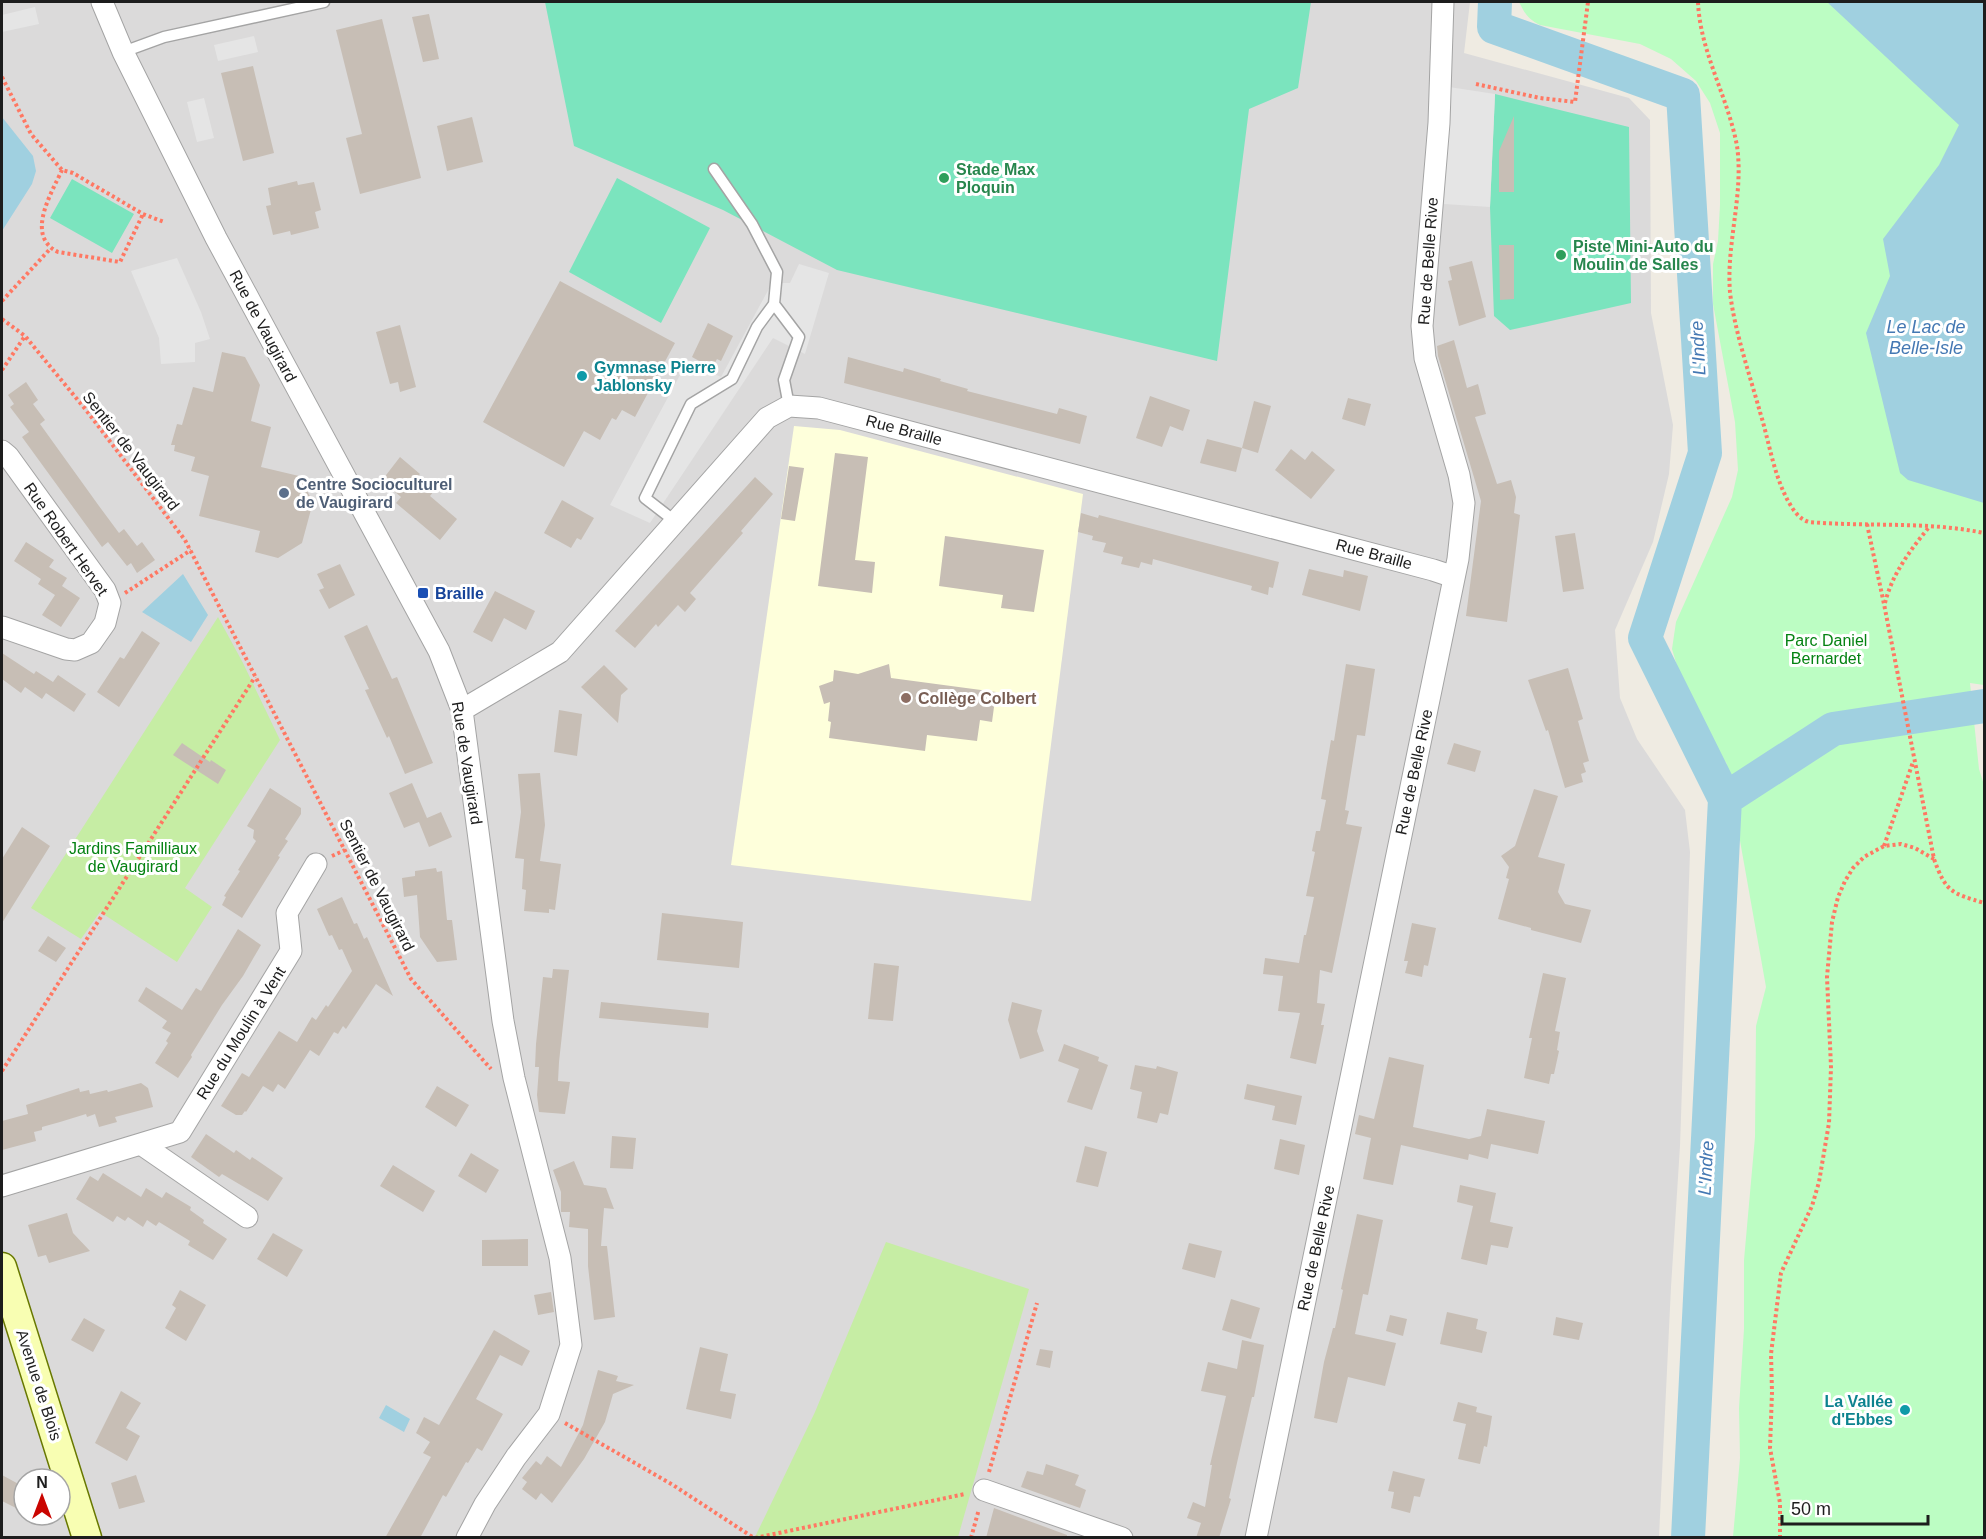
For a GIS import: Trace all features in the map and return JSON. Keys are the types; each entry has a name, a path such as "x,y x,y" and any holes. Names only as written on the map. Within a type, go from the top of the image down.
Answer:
{"main road":[{"name":"Avenue de Blois","path":"2,1267 87,1538"}],"street":[{"name":"Rue de Belle Rive","path":"1256,1538 1454,577 1464,503 1459,475 1425,358 1422,326 1439,123 1443,2"},
{"name":"Rue de Vaugirard","path":"106,3 123,52 216,238 439,651 462,710 503,1021 517,1088 560,1258 571,1345 549,1414 485,1504 467,1538"},
{"name":"Rue Braille","path":"789,406 819,408 1454,577"},
{"path":"462,710 560,652 767,418 789,406"},
{"name":"Rue Robert Hervet","path":"2,452 8,456 105,590 110,603 105,623 91,643 75,650 2,627"},
{"name":"Rue du Moulin à Vent","path":"2,1186 180,1132 291,951 287,913 316,864"},
{"path":"141,1144 247,1217"},
{"path":"984,1490 1122,1538"}],"lane":[{"path":"123,52 164,37 324,2"},
{"path":"676,522 645,498 691,404 732,379 757,327 774,304 777,272 752,224 714,169"},
{"path":"774,304 799,337 784,381 789,406"}],"path":[{"path":"1476,84 1540,98 1575,102 1588,2"},
{"path":"1698,2 1701,33 1731,118 1737,150 1731,294 1744,356 1779,480 1788,500 1796,513 1804,520 1964,528 1984,532"},
{"path":"2,77 31,134 62,170 73,172 143,214 164,222"},
{"path":"62,170 44,211 41,229 50,249 120,262 143,214"},
{"path":"2,301 50,249"},
{"name":"Sentier de Vaugirard","path":"2,319 25,336 106,436 178,531 190,550 411,979 498,1077"},
{"path":"2,370 25,336"},
{"path":"1867,524 1934,860 1941,880 1951,890 1984,903"},
{"path":"1884,604 1897,573 1930,526"},
{"path":"110,603 190,550"},
{"path":"2,1071 255,676"},
{"path":"1884,846 1914,760"},
{"path":"1780,1538 1780,1503 1770,1448 1771,1354 1781,1273 1812,1206 1820,1182 1829,1123 1831,1067 1827,977 1832,922 1838,897 1853,868 1864,856 1884,846 1901,844 1915,848 1934,860"},
{"path":"971,1538 1037,1303"},
{"path":"549,1414 673,1485 754,1538 984,1490"}],"shaded area":[{"path":"2,2 1470,2 1464,53 1629,98 1650,120 1651,313 1673,425 1669,474 1653,542 1615,630 1620,698 1637,739 1685,810 1690,852 1680,1146 1659,1537 2,1538"},
{"path":"35,7 39,24 2,32 2,15"},
{"path":"254,36 258,52 218,61 214,45"},
{"path":"1449,87 1495,94 1490,207 1444,204"},
{"path":"204,98 214,138 197,142 187,102"},
{"path":"177,258 201,312 210,339 195,343 195,362 161,364 159,338 131,271"},
{"path":"799,264 829,273 805,354 773,338 650,523 610,505 687,362 721,377 772,283 790,283"},
{"name":"Collège Colbert","path":"794,426 840,430 1083,494 1031,901 731,865"}],"green space":[{"name":"Stade Max Ploquin","path":"545,2 1311,2 1298,88 1249,109 1217,361 837,270 723,210 574,146"},
{"name":"Parc Daniel Bernardet","path":"1519,2 1984,2 1984,685 1970,683 1979,769 1984,785 1984,1537 1733,1537 1740,1458 1739,1408 1744,1329 1744,1260 1755,1137 1756,1026 1766,987 1726,762 1714,758 1699,740 1672,649 1676,622 1732,497 1738,470 1735,422 1713,304 1713,264 1718,241 1720,205 1720,133 1710,103 1696,81 1671,59 1640,44 1540,25 1527,16"},
{"name":"Piste Mini-Auto du Moulin de Salles","path":"1495,94 1629,127 1631,303 1510,330 1494,316 1490,207"},
{"path":"617,178 710,228 661,323 569,272"},
{"path":"72,179 134,214 112,253 50,218"},
{"name":"Jardins Familliaux de Vaugirard","path":"218,617 280,740 185,888 212,907 177,962 100,912 81,939 31,908"},
{"path":"886,1242 1029,1289 958,1537 755,1537 815,1412"}],"water":[{"name":"Le Lac de Belle-Isle","path":"1827,2 1984,2 1984,503 1908,480 1900,473 1866,333 1890,276 1883,239 1939,165 1959,125"},
{"path":"2,117 33,156 36,171 32,184 2,231"},
{"path":"183,574 208,615 191,642 142,612"},
{"path":"386,1405 410,1419 404,1432 379,1418"}],"building":[{"path":"429,14 439,59 423,62 412,17"},
{"path":"382,19 421,178 360,194 346,138 362,134 336,30"},
{"path":"253,66 274,153 243,161 221,73"},
{"path":"1514,116 1514,192 1499,192 1499,151"},
{"path":"472,117 483,162 447,171 437,126"},
{"path":"297,181 298,185 314,182 321,210 315,212 319,228 291,235 290,231 273,235 266,206 271,205 268,188"},
{"path":"1499,245 1514,245 1514,299 1500,300"},
{"path":"1472,261 1486,317 1459,326 1448,281 1452,280 1449,267"},
{"name":"Gymnase Pierre Jablonsky","path":"560,281 675,343 635,417 622,410 616,420 612,418 600,440 584,431 564,467 483,422"},
{"path":"708,323 733,336 721,361 717,359 712,368 692,357"},
{"path":"400,325 416,387 400,392 398,382 390,384 376,332"},
{"path":"1454,340 1467,388 1478,384 1486,414 1475,417 1497,484 1511,480 1516,497 1514,513 1520,515 1507,622 1466,616 1481,501 1438,356 1437,346"},
{"path":"222,352 245,357 260,385 251,421 271,427 261,467 299,476 313,502 302,543 278,558 255,552 260,531 199,516 209,476 191,471 195,457 174,451 175,445 171,445 177,424 182,425 193,387 213,392"},
{"path":"848,357 903,372 904,368 941,379 940,381 968,389 967,391 1057,414 1059,408 1087,416 1080,444 844,383"},
{"path":"26,382 38,400 33,404 45,420 40,424 99,506 119,533 124,529 137,546 142,542 155,560 137,573 131,563 127,566 108,542 102,547 22,437 29,432 10,407 14,404 8,395"},
{"path":"1150,396 1190,410 1183,431 1170,426 1162,447 1136,438"},
{"path":"1348,398 1371,404 1365,426 1342,419"},
{"path":"1254,401 1271,406 1258,453 1242,448"},
{"path":"1207,439 1242,448 1236,472 1200,463"},
{"path":"1291,449 1305,460 1312,451 1335,470 1311,499 1275,470"},
{"path":"835,453 868,457 855,560 875,562 872,593 818,586"},
{"path":"400,457 420,474 417,477 434,491 430,496 457,519 440,540 396,503 401,497 383,479"},
{"path":"789,466 804,468 795,521 781,519"},
{"path":"755,477 773,494 741,531 743,533 690,593 696,599 685,612 678,605 658,627 656,624 635,648 615,631"},
{"path":"562,500 594,518 581,540 577,538 571,548 544,533"},
{"path":"1081,513 1098,518 1099,515 1279,562 1273,588 1269,587 1268,595 1251,590 1252,586 1153,559 1152,565 1141,562 1139,568 1121,564 1123,557 1103,552 1106,543 1092,540 1093,536 1078,532"},
{"path":"1575,533 1584,589 1563,592 1555,536"},
{"path":"945,536 1044,550 1034,612 1001,608 1003,595 939,586"},
{"path":"26,542 54,560 49,567 67,578 62,586 80,598 61,627 42,615 55,595 38,584 41,579 14,561"},
{"path":"340,564 355,595 329,609 319,590 324,588 317,574"},
{"path":"1309,569 1343,577 1344,570 1368,576 1360,611 1302,595"},
{"path":"495,591 535,611 526,630 504,618 492,642 473,632"},
{"path":"367,625 392,679 397,677 433,763 405,774 389,736 387,738 365,690 369,689 344,636"},
{"path":"142,631 160,643 119,707 97,692 120,657 124,659"},
{"path":"2,653 34,674 36,671 53,682 58,675 86,694 74,712 46,693 42,699 25,687 21,693 2,679"},
{"path":"889,664 891,678 996,692 992,722 980,720 977,741 927,735 925,751 829,738 830,702 824,704 819,686 833,681 834,670 858,674"},
{"path":"1346,664 1375,669 1365,736 1357,735 1345,810 1349,811 1346,824 1362,827 1332,973 1320,970 1317,1003 1325,1004 1321,1025 1324,1025 1316,1064 1290,1058 1300,1013 1278,1011 1283,976 1263,974 1265,958 1299,963 1314,897 1306,896 1315,852 1312,851 1316,831 1320,831 1326,800 1321,799 1331,740 1334,741"},
{"path":"604,665 628,689 621,695 618,723 581,687"},
{"path":"1568,668 1583,719 1578,721 1589,761 1583,763 1586,772 1581,774 1583,782 1565,788 1548,730 1546,731 1528,680"},
{"path":"559,710 582,714 577,756 554,752"},
{"path":"182,743 226,770 218,784 173,755"},
{"path":"1454,743 1481,751 1475,772 1447,764"},
{"path":"540,773 545,825 540,861 561,864 555,910 549,909 549,913 524,911 526,890 522,889 524,859 515,858 521,812 518,774"},
{"path":"412,783 427,818 441,812 452,837 429,847 419,822 404,828 389,793"},
{"path":"270,788 301,808 301,814 285,839 288,841 278,856 280,857 242,918 222,905 226,897 224,896 256,841 253,838 254,830 247,826"},
{"path":"1534,789 1558,796 1538,857 1565,864 1558,892 1565,904 1591,910 1581,943 1498,919 1509,879 1506,878 1509,867 1501,856 1515,846"},
{"path":"22,827 50,846 2,923 2,859"},
{"path":"436,868 437,872 442,871 447,920 452,920 457,960 437,962 420,937 417,895 404,897 402,878 415,876 415,871"},
{"path":"342,897 354,924 357,923 364,939 367,937 393,996 376,984 346,1029 343,1026 338,1034 334,1032 319,1056 310,1050 285,1089 278,1084 273,1092 263,1086 246,1112 236,1115 221,1106 242,1073 249,1077 279,1031 297,1042 312,1017 316,1020 326,1005 328,1007 352,971 342,949 339,950 332,935 329,936 317,909"},
{"path":"662,913 743,922 739,968 657,960"},
{"path":"1412,923 1436,928 1428,966 1424,965 1422,977 1405,973 1408,961 1404,961"},
{"path":"238,929 261,945 178,1078 155,1063 168,1043 166,1041 171,1033 162,1028 167,1021 138,1001 146,987 182,1010 196,988 201,991"},
{"path":"48,936 66,948 56,962 38,951"},
{"path":"874,963 899,966 893,1021 868,1019"},
{"path":"553,969 569,970 558,1081 570,1082 565,1114 539,1112 537,1095 539,1067 535,1067 536,1044 543,977 552,978"},
{"path":"1543,973 1566,978 1555,1031 1560,1032 1557,1050 1559,1051 1554,1074 1551,1074 1549,1084 1524,1078 1532,1038 1529,1038"},
{"path":"601,1002 709,1013 708,1028 599,1018"},
{"path":"1012,1002 1042,1010 1037,1031 1044,1051 1020,1059 1008,1020"},
{"path":"1064,1044 1099,1057 1098,1061 1108,1065 1092,1110 1067,1102 1079,1069 1058,1061"},
{"path":"1389,1057 1424,1065 1413,1127 1469,1139 1481,1136 1487,1109 1545,1121 1538,1154 1491,1144 1488,1159 1469,1154 1468,1160 1401,1145 1393,1185 1363,1179 1371,1138 1355,1134 1359,1115 1374,1119"},
{"path":"1135,1065 1156,1069 1157,1066 1178,1072 1168,1115 1160,1113 1157,1123 1137,1118 1142,1092 1130,1089"},
{"path":"141,1083 148,1088 153,1107 115,1117 117,1122 99,1127 95,1114 87,1117 86,1114 42,1127 42,1130 34,1132 36,1141 2,1150 2,1121 28,1114 26,1105 79,1088 80,1092 89,1090 90,1094 107,1090 108,1092"},
{"path":"1247,1084 1302,1096 1296,1125 1272,1120 1275,1106 1244,1099"},
{"path":"437,1086 469,1105 456,1127 425,1107"},
{"path":"206,1134 234,1153 236,1150 250,1160 252,1157 283,1178 268,1201 222,1174 219,1177 191,1157"},
{"path":"612,1136 636,1138 633,1169 610,1168"},
{"path":"1280,1139 1305,1145 1299,1175 1274,1169"},
{"path":"1085,1146 1107,1152 1098,1187 1076,1182"},
{"path":"471,1153 499,1170 486,1193 458,1176"},
{"path":"574,1161 584,1185 606,1188 614,1209 604,1208 601,1246 607,1246 615,1317 594,1320 588,1266 588,1229 569,1227 570,1212 561,1212 561,1192 553,1170"},
{"path":"393,1165 435,1191 423,1212 380,1186"},
{"path":"103,1173 141,1197 146,1188 162,1198 166,1192 191,1207 190,1210 204,1220 203,1223 227,1239 213,1260 188,1245 190,1241 159,1222 156,1226 147,1220 143,1227 128,1217 125,1221 117,1216 113,1222 76,1199 90,1176 98,1181"},
{"path":"1460,1185 1496,1193 1490,1222 1513,1227 1508,1248 1491,1245 1487,1265 1461,1259 1473,1206 1457,1202"},
{"path":"67,1213 73,1233 90,1251 49,1263 46,1255 38,1257 28,1225"},
{"path":"1357,1214 1383,1220 1368,1295 1363,1294 1355,1334 1396,1343 1385,1386 1348,1377 1337,1423 1314,1418 1324,1362 1333,1328 1335,1328"},
{"path":"273,1233 303,1250 287,1277 257,1259"},
{"path":"528,1239 528,1266 482,1266 482,1240"},
{"path":"1189,1243 1222,1251 1215,1278 1182,1269"},
{"path":"180,1290 206,1305 186,1341 165,1328 176,1308 172,1305"},
{"path":"551,1292 554,1312 538,1315 534,1295"},
{"path":"1231,1299 1260,1308 1251,1339 1222,1330"},
{"path":"1447,1312 1478,1319 1476,1329 1487,1332 1482,1353 1440,1344"},
{"path":"1390,1315 1407,1319 1403,1336 1386,1331"},
{"path":"1556,1317 1583,1323 1579,1340 1553,1335"},
{"path":"84,1318 105,1330 93,1352 71,1340"},
{"path":"494,1330 530,1351 522,1366 500,1355 476,1399 503,1414 482,1451 477,1448 468,1463 466,1462 446,1497 443,1495 420,1538 385,1538 431,1457 423,1453 430,1442 416,1433 424,1417 439,1425"},
{"path":"1242,1340 1264,1345 1254,1397 1252,1397 1229,1498 1231,1499 1219,1538 1196,1538 1201,1523 1187,1518 1193,1502 1205,1507 1212,1465 1210,1465 1226,1396 1201,1391 1208,1362 1237,1369"},
{"path":"700,1347 728,1354 720,1391 736,1394 731,1419 686,1409"},
{"path":"1040,1349 1053,1351 1050,1368 1036,1365"},
{"path":"598,1370 618,1376 616,1381 634,1385 613,1394 605,1422 584,1459 552,1503 541,1493 536,1500 522,1489 527,1482 522,1478 536,1461 541,1465 547,1456 561,1467 583,1425"},
{"path":"121,1391 141,1403 126,1428 140,1436 127,1461 95,1443"},
{"path":"1458,1402 1477,1407 1476,1412 1492,1416 1487,1447 1484,1446 1480,1464 1458,1459 1466,1424 1453,1421"},
{"path":"1046,1464 1079,1475 1075,1485 1086,1490 1080,1508 1021,1487 1027,1471 1043,1475"},
{"path":"1393,1471 1425,1479 1420,1497 1414,1496 1410,1513 1391,1508 1394,1492 1388,1491"},
{"path":"2,1475 12,1480 12,1506 2,1501"},
{"path":"136,1475 145,1502 119,1509 111,1483"},
{"path":"994,1508 1067,1535 1067,1538 986,1538"}],"waterway":[{"name":"L'Indre","path":"1495,2 1494,27 1683,95 1705,453 1645,638 1725,799 1688,1538"},
{"name":"L'Indre","path":"1725,799 1833,729 1984,706"}],"place":[{"name":"Stade Max Ploquin","path":"944,178"},
{"name":"Piste Mini-Auto du Moulin de Salles","path":"1561,255"},
{"name":"Gymnase Pierre Jablonsky","path":"582,376"},
{"name":"Centre Socioculturel de Vaugirard","path":"284,493"},
{"name":"Braille","path":"423,593"},
{"name":"Collège Colbert","path":"906,698"},
{"name":"La Vallée d'Ebbes","path":"1905,1410"}]}
